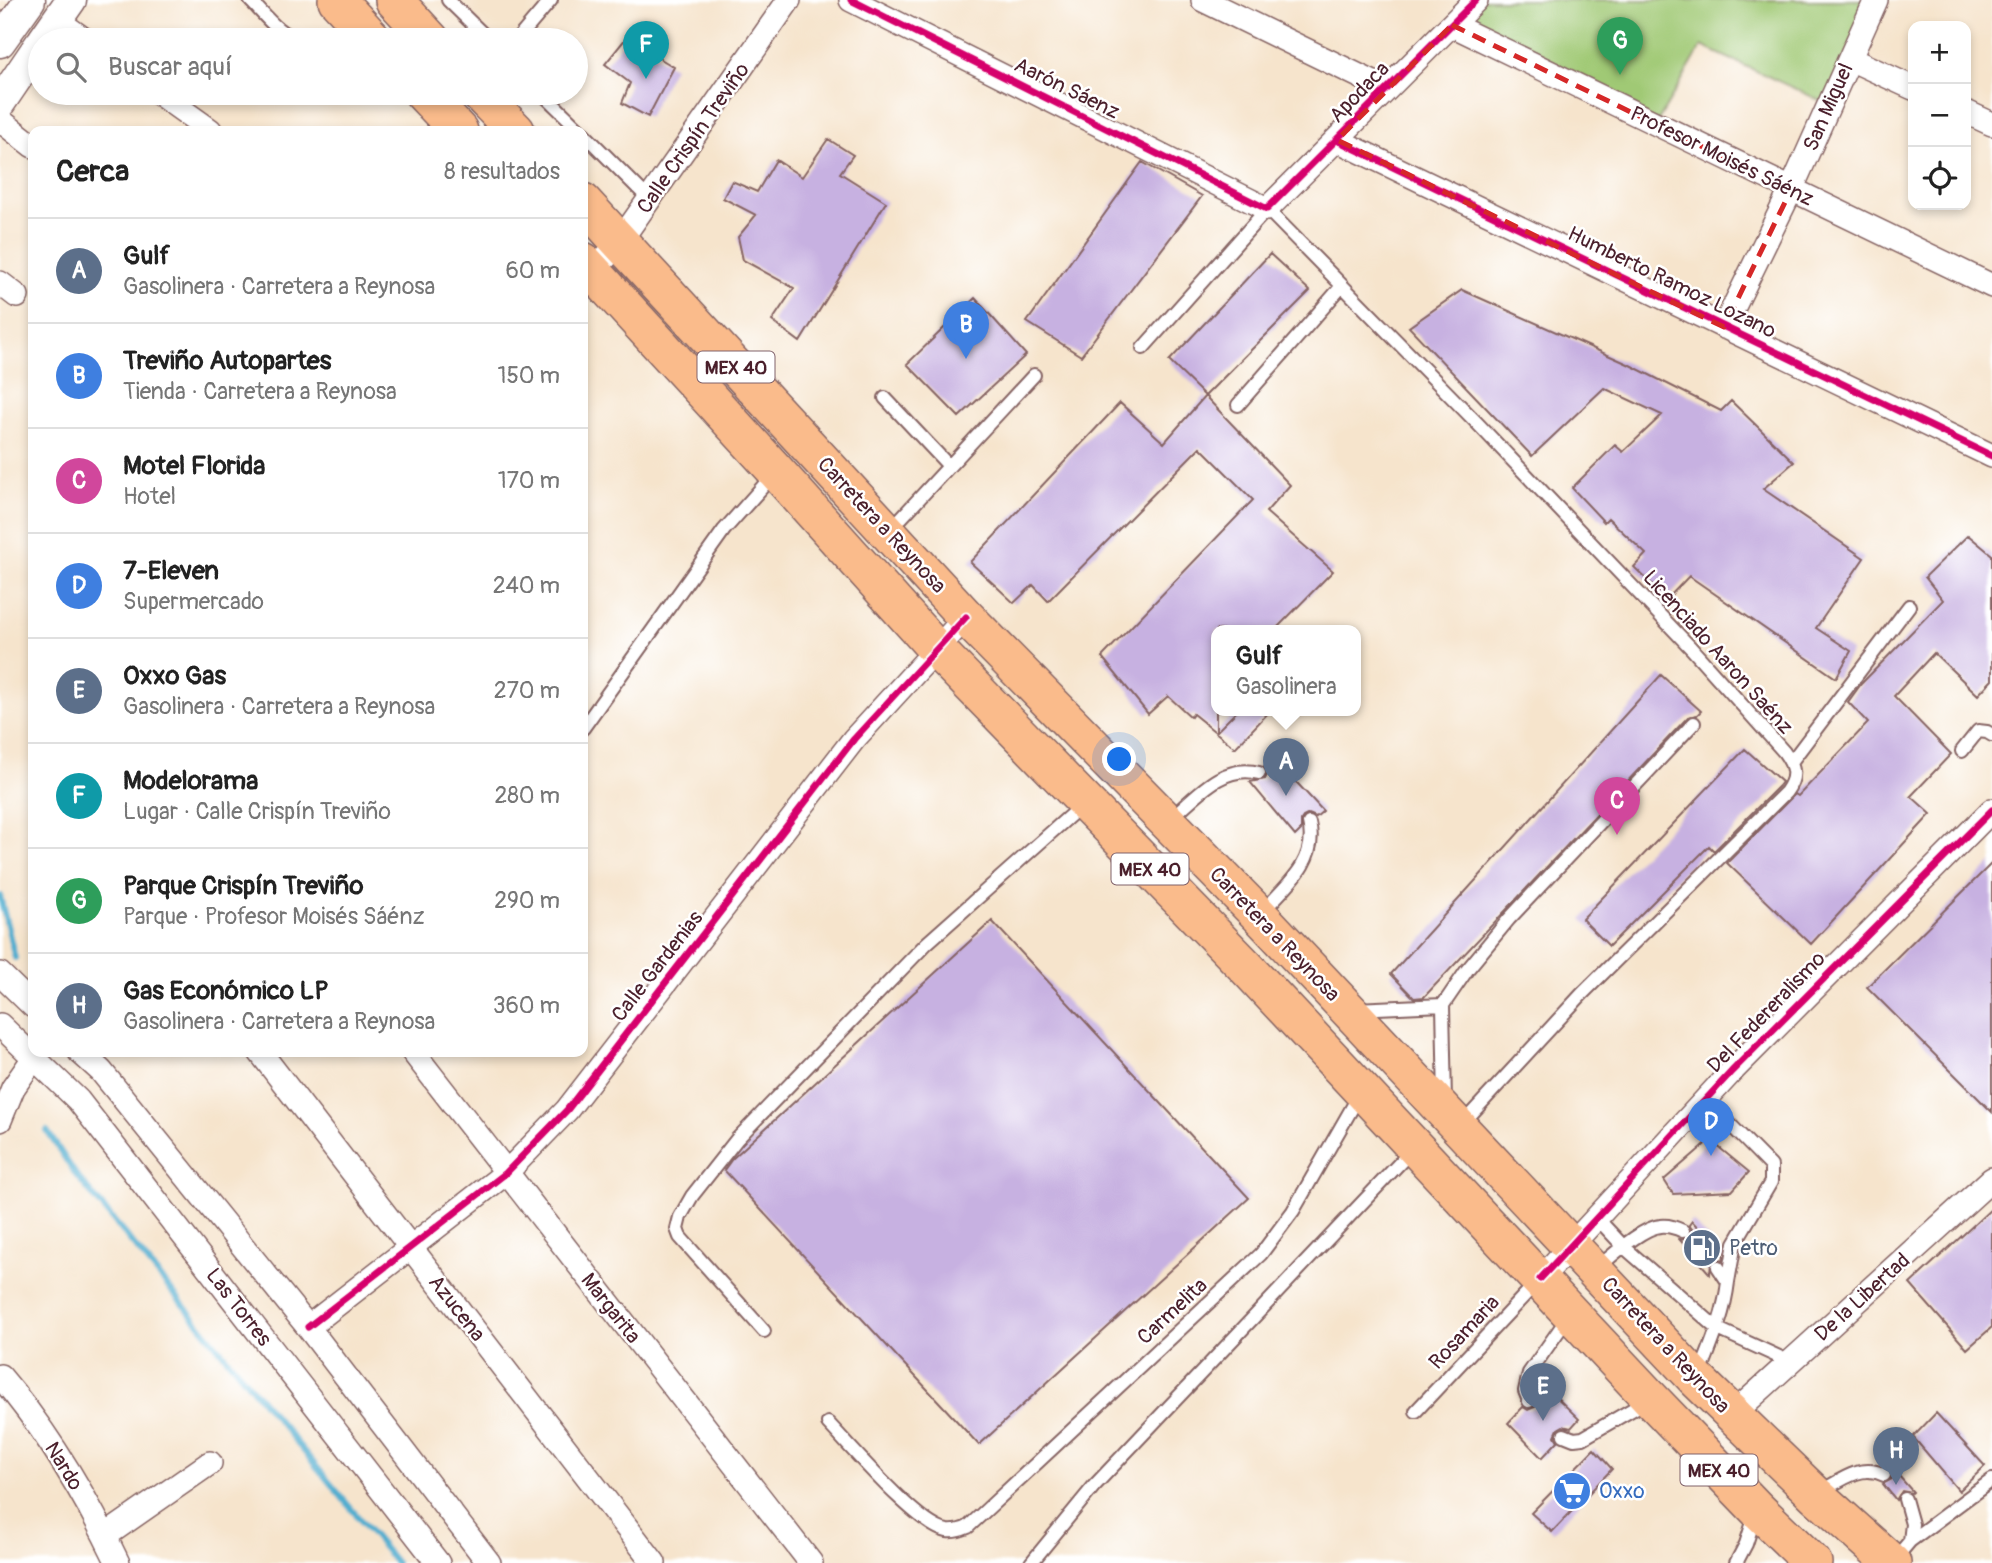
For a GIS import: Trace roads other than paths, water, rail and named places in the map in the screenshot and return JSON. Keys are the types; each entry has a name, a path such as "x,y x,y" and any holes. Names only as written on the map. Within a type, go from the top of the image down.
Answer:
{"main road":[{"path":"394,0 420,28"},
{"path":"434,105 454,126"},
{"path":"491,105 511,126"},
{"name":"Carretera a Reynosa","path":"588,207 966,617 1259,915 1697,1380 1816,1494 1898,1555"},
{"name":"Carretera a Reynosa","path":"588,267 936,649 1246,967 1651,1399 1813,1563"}],"street":[{"path":"0,42 30,0"},
{"name":"Calle Crispín Treviño","path":"588,267 620,242 789,0"},
{"name":"Aarón Sáenz","path":"851,0 1267,209"},
{"path":"1203,0 1386,89"},
{"name":"Apodaca","path":"1267,209 1476,0"},
{"name":"San Miguel","path":"1724,327 1791,190 1876,0"},
{"name":"Profesor Moisés Sáénz","path":"1452,25 1992,286"},
{"path":"1850,59 1908,86"},
{"path":"0,103 28,62"},
{"path":"175,105 204,126"},
{"path":"1971,114 1992,124"},
{"path":"0,120 28,142"},
{"name":"Humberto Ramoz Lozano","path":"1337,140 1992,456"},
{"name":"Calle Gardenias","path":"308,1327 506,1173 567,1110 855,739 966,617"},
{"name":"Del Federeralismo","path":"1540,1279 1583,1257 1596,1217 1706,1100 1992,810"},
{"path":"0,974 28,1001"},
{"name":"Las Torres","path":"0,1026 28,1048"},
{"path":"0,1120 13,1088 34,1057"},
{"name":"Las Torres","path":"39,1057 78,1100 438,1563"},
{"path":"86,1057 101,1071 308,1327 489,1563"},
{"name":"Azucena","path":"264,1057 654,1563"},
{"name":"Margarita","path":"417,1057 811,1563"},
{"name":"De la Libertad","path":"1732,1415 1992,1180"},
{"path":"162,1208 192,1184"},
{"name":"Nardo","path":"0,1376 17,1395 70,1472 118,1563"},
{"path":"105,1536 210,1463"}],"lane":[{"path":"250,0 278,28"},
{"path":"448,0 477,28"},
{"path":"527,28 551,0"},
{"path":"553,105 573,126"},
{"path":"588,141 649,199"},
{"path":"1143,348 1267,209"},
{"name":"Licenciado Aaron Saénz","path":"1267,209 1478,424 1691,648 1791,762 1794,777 1786,792 1583,994 1452,1119"},
{"path":"1238,405 1342,286"},
{"path":"889,531 1034,375"},
{"path":"885,398 949,466"},
{"path":"588,721 724,530 776,471"},
{"path":"1791,762 1909,606"},
{"path":"1452,1119 1443,1005 1467,970 1509,919 1695,723"},
{"path":"1962,751 1979,731 1992,735"},
{"path":"1167,821 1219,778 1233,771 1259,773"},
{"path":"764,1331 680,1237 677,1229 680,1217 692,1196 737,1139 927,943 1085,803"},
{"path":"1259,915 1299,872 1304,863 1312,836 1309,823"},
{"path":"1347,1009 1443,1005"},
{"name":"Carmelita","path":"828,1423 928,1522 946,1531 968,1527 1261,1254 1293,1211 1362,1091"},
{"path":"1697,1380 1718,1329 1726,1300 1735,1243 1771,1182 1771,1166 1706,1100"},
{"path":"1031,1563 1094,1486 1415,1147"},
{"path":"1596,1217 1624,1247 1718,1329 1790,1362"},
{"path":"1583,1257 1624,1247 1659,1226 1683,1231"},
{"path":"1717,1267 1728,1282"},
{"name":"Rosamaria","path":"1416,1411 1540,1279"},
{"path":"1529,1401 1525,1391 1529,1373 1571,1313"},
{"path":"1564,1435 1574,1439 1583,1438 1651,1399"},
{"path":"1816,1494 1863,1470 1884,1475"},
{"path":"1898,1555 1992,1480"},
{"path":"1898,1555 1912,1524 1905,1499"},
{"path":"1736,1563 1746,1544 1757,1509"}],"waterway":[{"path":"0,896 15,958"},
{"path":"47,1131 76,1175 396,1563"}],"place":[{"name":"Parque Crispín Treviño","path":"1620,75"},
{"name":"Modelorama","path":"646,79"},
{"name":"Treviño Autopartes","path":"966,359"},
{"name":"Gulf","path":"1286,796"},
{"name":"Motel Florida","path":"1617,835"},
{"name":"7-Eleven","path":"1711,1156"},
{"name":"Petro","path":"1702,1248"},
{"name":"Oxxo Gas","path":"1543,1421"},
{"name":"Gas Económico LP","path":"1896,1485"},
{"name":"Oxxo","path":"1572,1491"}]}
